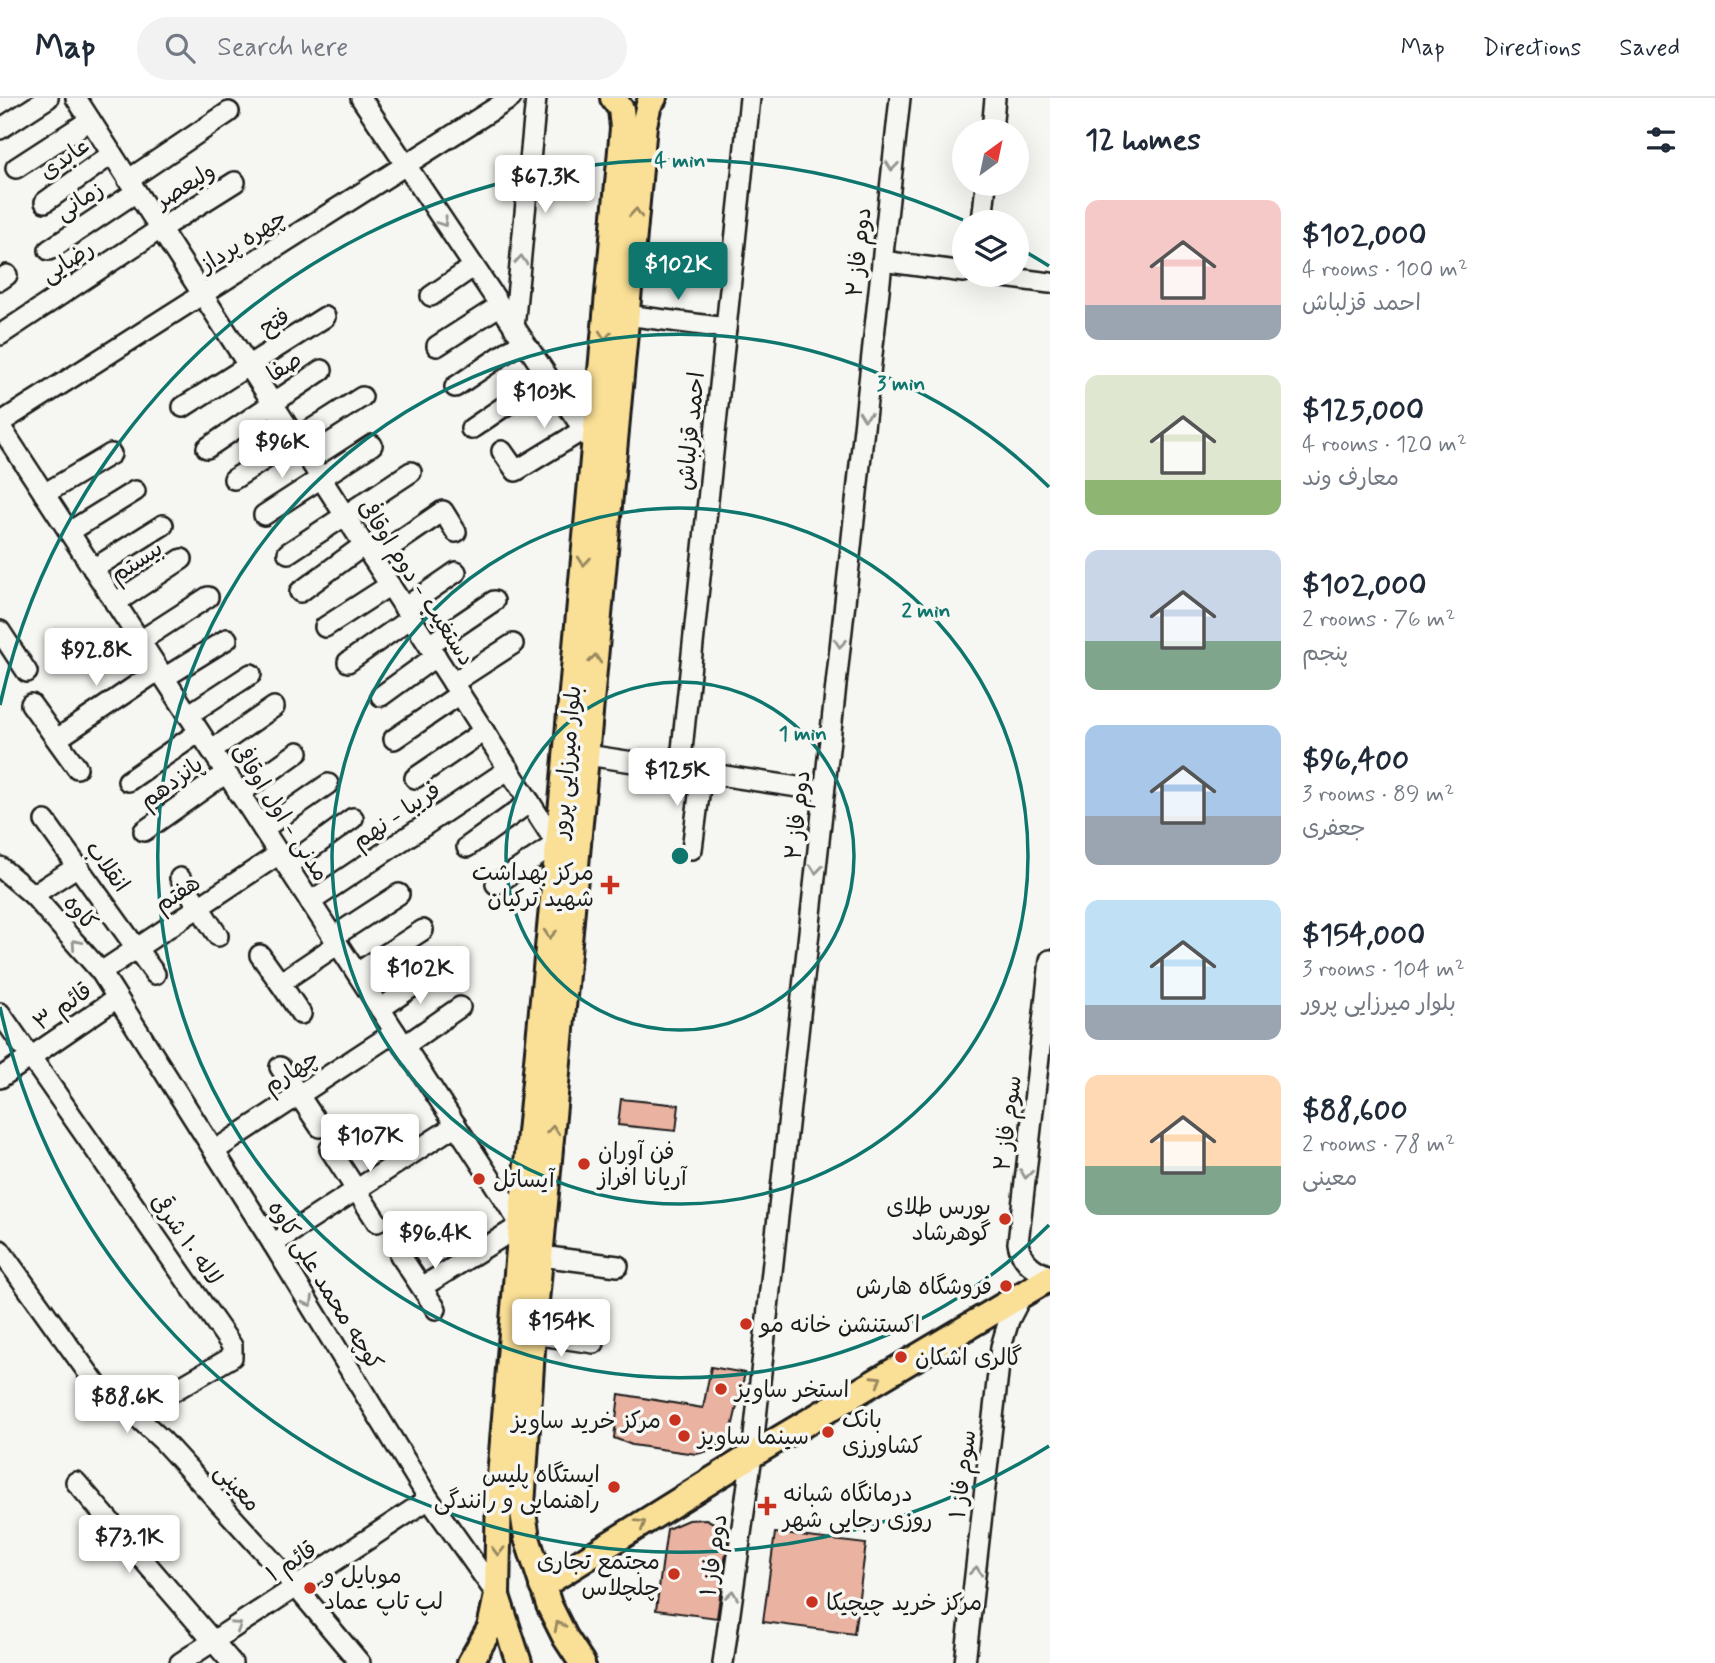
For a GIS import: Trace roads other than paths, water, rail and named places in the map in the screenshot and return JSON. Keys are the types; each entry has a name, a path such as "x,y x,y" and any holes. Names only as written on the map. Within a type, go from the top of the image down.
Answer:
{"main road":[{"name":"بلوار میرزایی پرور","path":"497,1595 499,1489 521,1225 558,845 589,438 623,128 621,109 613,98"},
{"name":"بلوار میرزایی پرور","path":"582,1663 556,1621 542,1586 527,1538 522,1506 533,1334 626,315 644,125 653,98"},
{"path":"542,1586 752,1455 1050,1277"},
{"path":"470,1663 490,1628 497,1595"},
{"path":"497,1595 519,1663"}],"street":[{"path":"0,130 48,98"},
{"name":"دستغیب - دوم اوقافی","path":"76,98 558,845"},
{"path":"361,98 404,166 589,438 520,476 502,451"},
{"name":"چهره پرداز","path":"0,424 511,98"},
{"path":"455,387 519,335 536,98"},
{"name":"احمد قزلباش","path":"680,769 750,98"},
{"name":"دوم فاز ۲","path":"752,1455 900,98"},
{"path":"993,119 995,98"},
{"name":"زمانی","path":"49,250 229,112"},
{"path":"16,168 90,120"},
{"name":"عابدی","path":"45,202 112,155"},
{"name":"ولیعصر","path":"160,229 235,183"},
{"name":"رضایی","path":"0,335 160,229"},
{"path":"882,261 952,270"},
{"path":"430,296 473,267"},
{"path":"1029,280 1050,283"},
{"path":"437,346 499,306"},
{"path":"626,315 726,328"},
{"name":"فتح","path":"183,407 325,317"},
{"name":"صفا","path":"207,448 322,370"},
{"path":"471,429 547,377"},
{"path":"234,479 362,397"},
{"name":"مدنی - اول اوقافی","path":"0,424 521,1225"},
{"path":"264,515 372,445"},
{"path":"44,494 111,454"},
{"path":"288,553 411,472"},
{"path":"69,532 135,491"},
{"path":"300,592 443,511 456,531"},
{"path":"93,569 163,525"},
{"name":"بیستم","path":"116,603 183,559"},
{"path":"348,662 456,572"},
{"path":"325,627 390,585"},
{"path":"140,641 208,597"},
{"path":"381,696 494,601"},
{"path":"0,631 27,672"},
{"path":"57,739 162,674 227,639"},
{"path":"394,739 513,644"},
{"path":"188,715 251,674"},
{"path":"31,704 77,768"},
{"path":"212,750 274,707"},
{"path":"415,778 484,731"},
{"path":"128,781 199,732"},
{"path":"240,794 298,752"},
{"path":"587,755 824,791"},
{"name":"فریبا - نهم","path":"310,902 509,769"},
{"path":"692,849 702,772"},
{"name":"پانزدهم","path":"145,831 226,773"},
{"path":"263,829 328,784"},
{"path":"467,847 530,802"},
{"name":"هفتم","path":"101,972 200,908 353,818"},
{"name":"انقلاب","path":"45,821 155,974"},
{"path":"496,884 558,845"},
{"path":"33,895 78,866"},
{"name":"کاوه","path":"0,867 33,895 101,972 117,998"},
{"path":"180,878 218,936"},
{"path":"280,983 399,894"},
{"path":"357,973 423,930"},
{"path":"260,955 301,1014"},
{"name":"سوم فاز ۲","path":"1050,960 1018,1242 1019,1251 1031,1267 1050,1277"},
{"path":"380,1009 437,970"},
{"name":"قائم ۳","path":"0,1078 117,998"},
{"name":"کوچه محمد علی کاوه","path":"117,998 273,1244 429,1499 497,1595"},
{"name":"چهارم","path":"214,1151 299,1096 460,1007"},
{"path":"0,1013 30,1058"},
{"name":"لاله ۱۰ شرقی","path":"30,1058 233,1346 232,1357 134,1414"},
{"path":"280,1067 320,1127"},
{"path":"273,1244 456,1125"},
{"path":"330,1149 377,1222"},
{"path":"422,1287 521,1225"},
{"name":"معینی","path":"0,1250 102,1392 134,1414 163,1441 296,1587 360,1663"},
{"path":"400,1255 436,1309"},
{"path":"541,1256 618,1266"},
{"name":"سوم فاز ۱","path":"965,1663 1001,1347 1009,1320 1022,1295"},
{"path":"533,1334 594,1343"},
{"name":"دوم فاز ۱","path":"723,1663 752,1455"},
{"path":"76,1482 232,1663"},
{"name":"قائم ۱","path":"180,1663 429,1499"}],"place":[{"name":"مرکز بهداشت شهید ترکیان","path":"610,885"},
{"name":"فن آوران آریانا افراز","path":"584,1164"},
{"name":"آیساتل","path":"479,1179"},
{"name":"بورس طلای گوهرشاد","path":"1005,1219"},
{"name":"فروشگاه هارش","path":"1006,1286"},
{"name":"اکستنشن خانه مو","path":"746,1324"},
{"name":"گالری اشکان","path":"901,1357"},
{"name":"استخر ساویز","path":"721,1389"},
{"name":"مرکز خرید ساویز","path":"675,1420"},
{"name":"بانک کشاورزی","path":"828,1432"},
{"name":"سینما ساویز","path":"684,1436"},
{"name":"ایستگاه پلیس راهنمایی و رانندگی","path":"614,1487"},
{"name":"درمانگاه شبانه روزی رجایی شهر","path":"767,1506"},
{"name":"مجتمع تجاری چلچلاس","path":"674,1574"},
{"name":"موبایل و لپ تاپ عماد","path":"310,1588"},
{"name":"مرکز خرید چیچیکا","path":"812,1602"}]}
